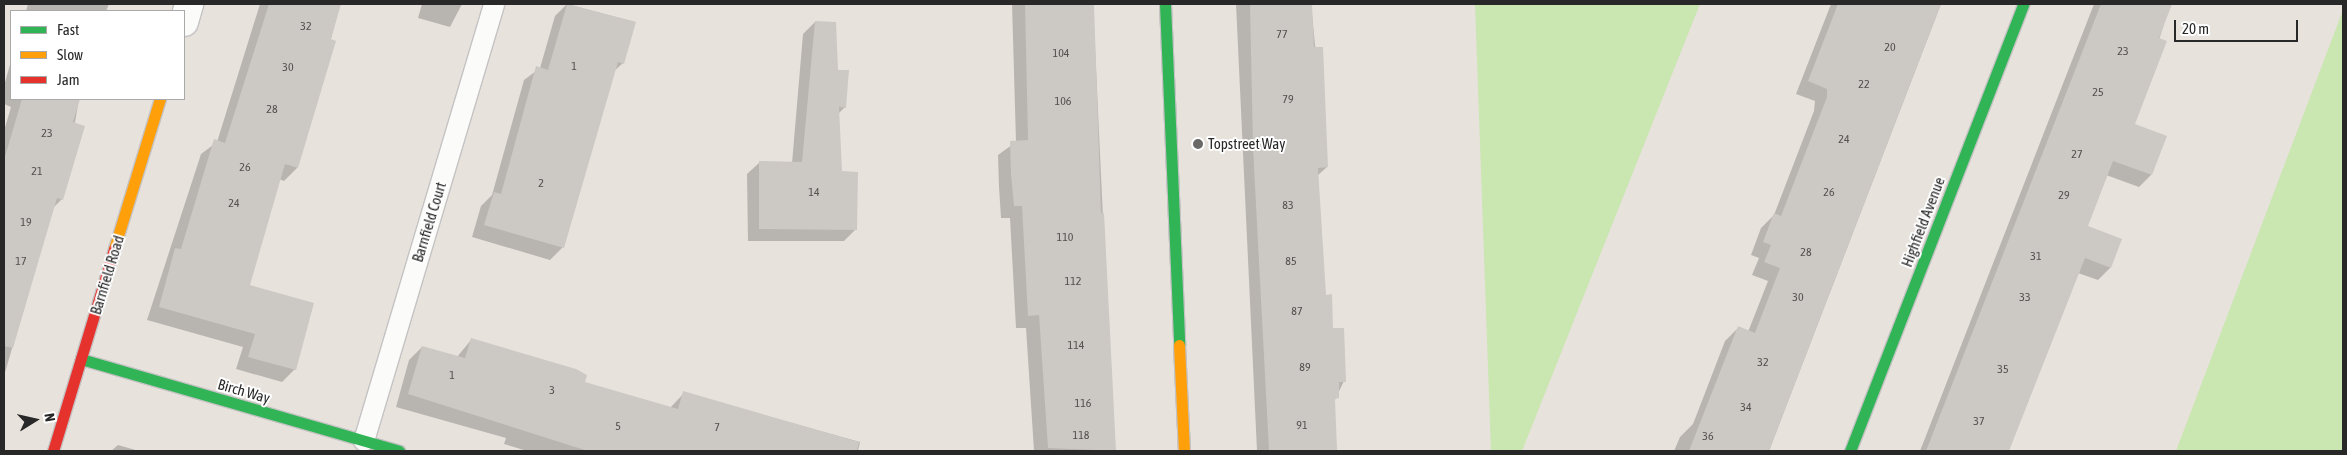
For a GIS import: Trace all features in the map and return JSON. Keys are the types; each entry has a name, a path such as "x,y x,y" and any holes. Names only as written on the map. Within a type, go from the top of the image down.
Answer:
{"street":[{"path":"185,18 189,4"},
{"path":"1165,4 1184,451"},
{"name":"Highfield Avenue","path":"1850,451 2023,4"},
{"name":"Barnfield Road","path":"53,451 160,100"},
{"name":"Birch Way","path":"81,359 399,451"}],"lane":[{"name":"Barnfield Court","path":"364,440 494,4"}],"green space":[{"path":"1475,4 1700,4 1522,451 1491,451"},
{"path":"2343,10 2343,451 2176,451"}],"building":[{"path":"269,4 341,4 331,39 336,41 298,168 285,164 250,285 314,303 296,370 248,357 255,334 159,307 175,248 181,249 214,139 225,143"},
{"path":"567,4 636,22 624,64 618,62 564,248 484,225 494,192 501,194 536,66 548,70"},
{"path":"1025,4 1094,4 1101,213 1104,213 1116,451 1048,448 1039,315 1028,316 1022,206 1014,206 1011,174 1010,141 1028,140"},
{"path":"1250,4 1312,4 1314,47 1323,47 1328,167 1318,168 1326,295 1332,294 1333,328 1344,328 1346,382 1339,382 1339,398 1335,399 1337,450 1269,451 1253,148"},
{"path":"1838,4 1941,4 1769,451 1689,451 1738,326 1755,333 1780,268 1764,262 1771,245 1763,242 1774,213 1781,216 1827,97 1827,89 1808,81"},
{"path":"2101,4 2172,4 2159,38 2167,41 2135,124 2167,136 2152,175 2113,161 2088,226 2122,239 2111,268 2085,258 2009,451 1926,451"},
{"path":"815,21 836,22 838,70 849,70 846,108 839,107 842,171 858,172 857,230 759,229 759,161 802,162"},
{"path":"22,100 80,100 73,122 85,126 63,200 57,198 13,348 4,346 4,160"},
{"path":"471,338 576,369 587,375 585,382 678,409 683,391 859,442 857,451 588,451 408,394 422,346 465,358"}],"traffic: fast":[{"path":"1165,4 1179,345"},
{"path":"1850,451 2023,4"},
{"path":"81,359 399,451"}],"traffic: slow":[{"path":"114,249 160,100"},
{"path":"1179,345 1184,451"}],"traffic: jam":[{"path":"53,451 114,249"}],"place":[{"name":"Topstreet Way","path":"1198,144"}]}
